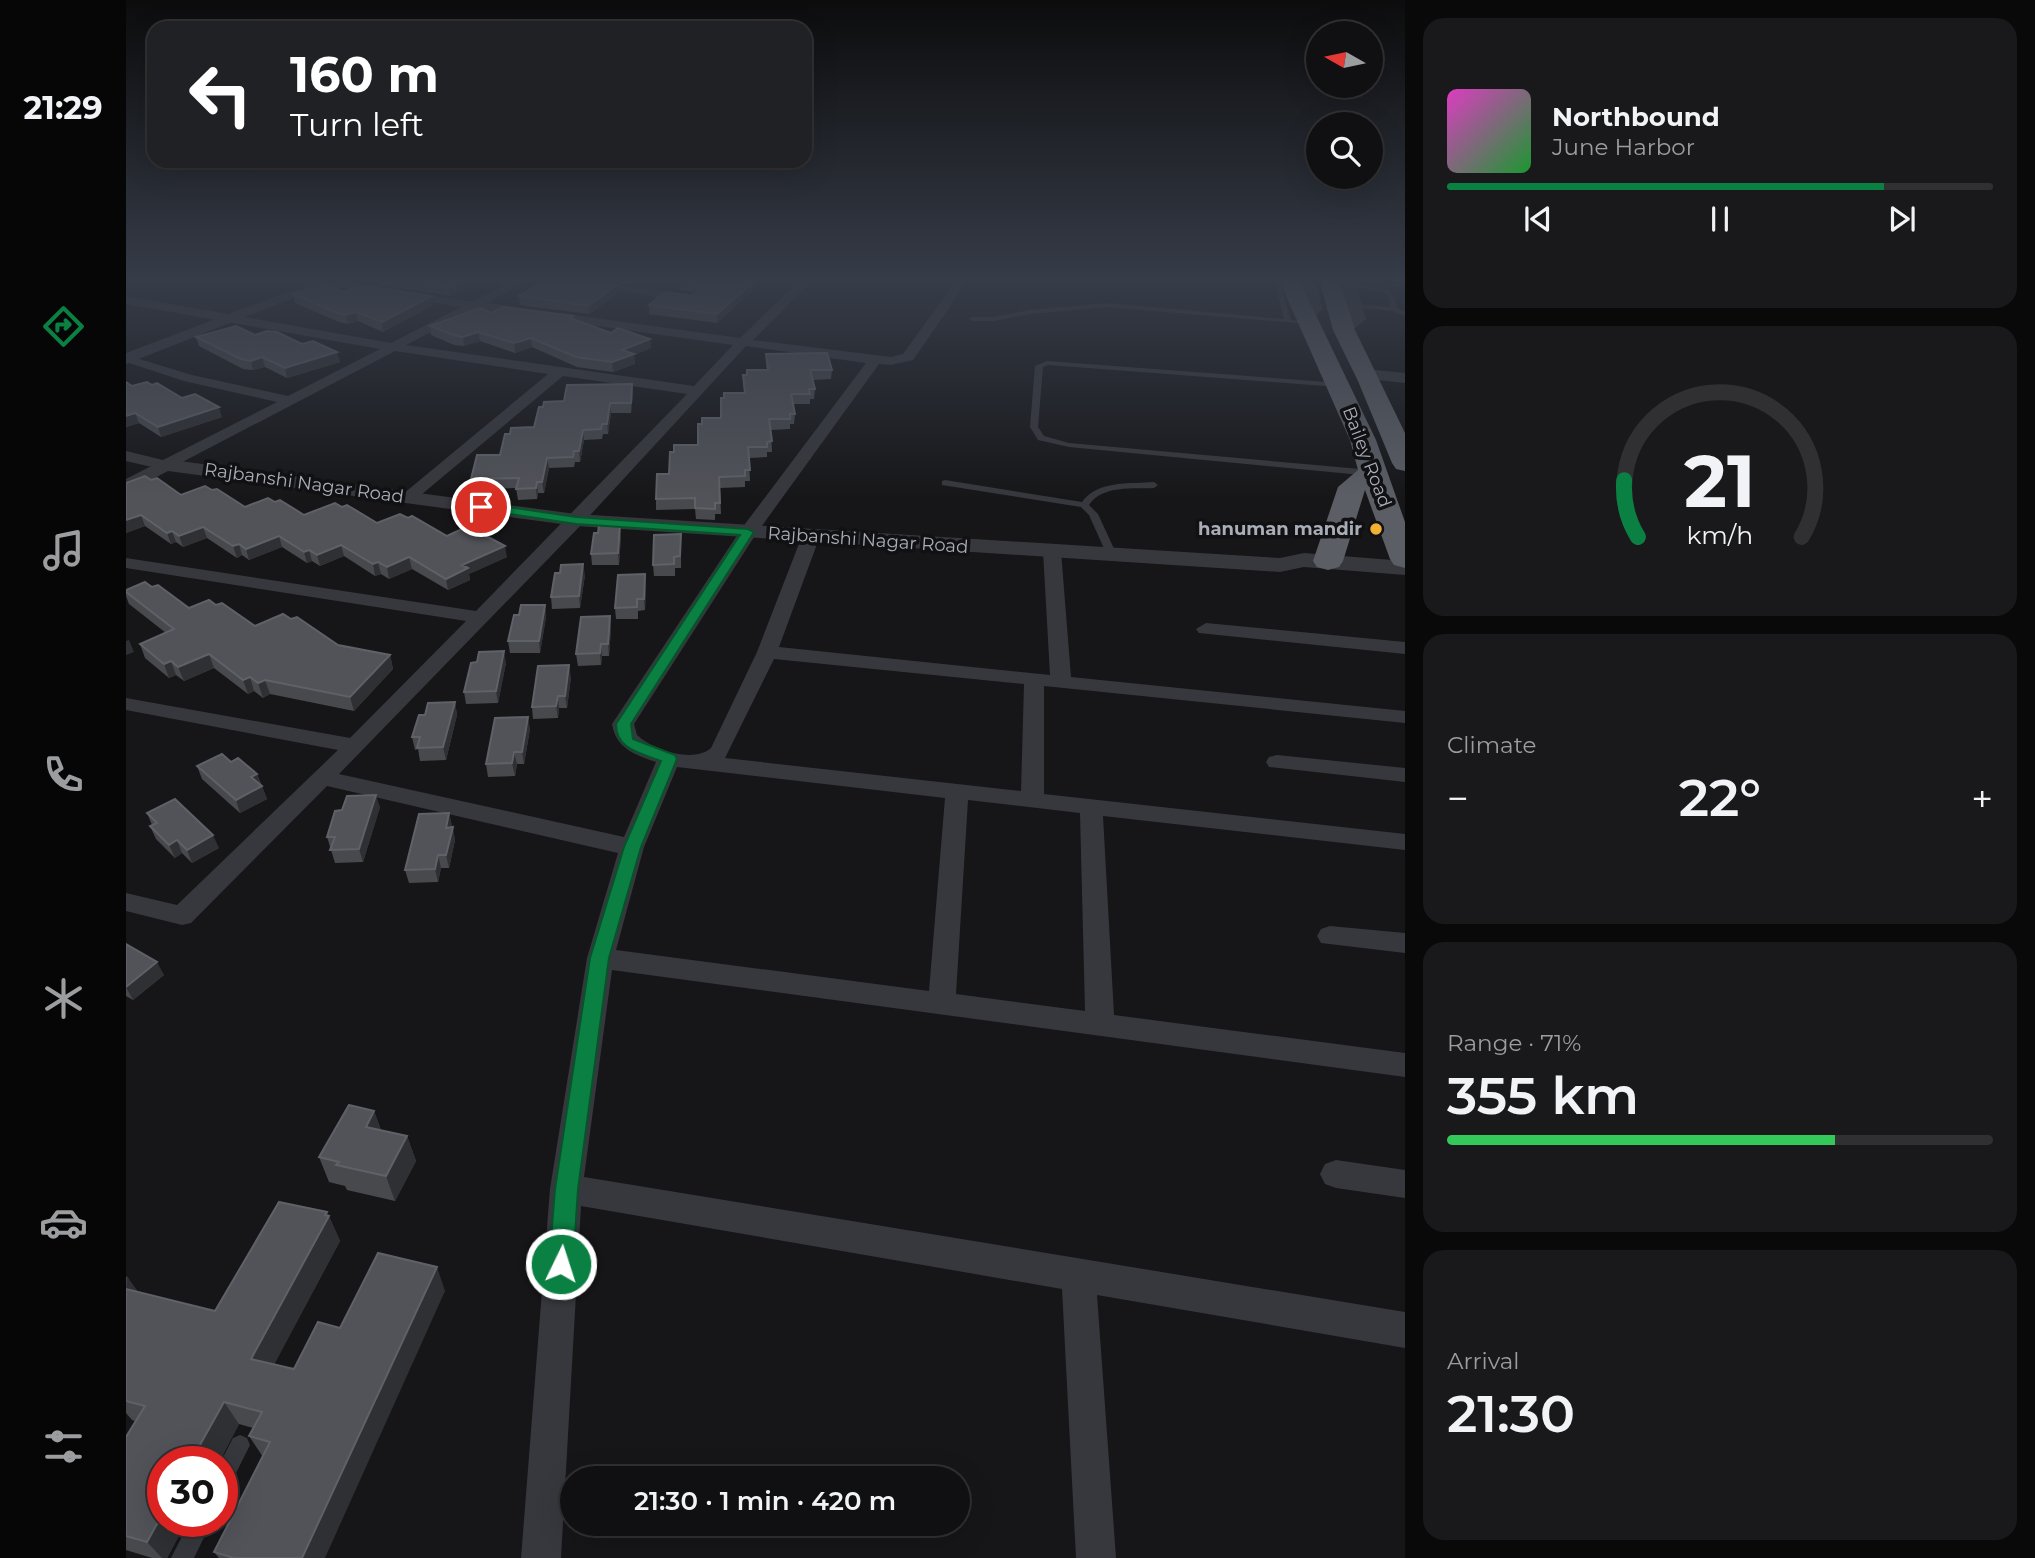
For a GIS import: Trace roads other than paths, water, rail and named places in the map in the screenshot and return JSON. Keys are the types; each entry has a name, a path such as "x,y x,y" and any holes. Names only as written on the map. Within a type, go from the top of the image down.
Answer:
{"highway":[{"name":"Bailey Road","path":"1320,355 1338,385 1363,440 1405,559"},
{"name":"Bailey Road","path":"1356,355 1405,463"},
{"path":"1328,561 1352,487 1373,473"}],"street":[{"path":"126,487 165,464 376,355"},
{"path":"445,355 696,391"},
{"path":"126,902 182,916 481,618 731,355"},
{"path":"839,355 891,361 910,355"},
{"path":"127,359 190,378 289,400"},
{"path":"875,360 748,532 623,724 623,735 628,742 684,760 1405,842"},
{"path":"409,497 560,371"},
{"path":"1368,377 1405,378"},
{"path":"1368,377 1405,384"},
{"path":"126,456 165,464"},
{"name":"Rajbanshi Nagar Road","path":"165,464 576,520 1280,565 1304,560 1405,568"},
{"path":"684,760 713,758 720,751 766,652 811,536"},
{"path":"1052,551 1061,682"},
{"path":"126,563 481,618"},
{"name":"Rajbanshi Nagar Road","path":"1280,565 1308,576 1405,586"},
{"path":"1206,629 1405,648"},
{"path":"766,652 1405,717"},
{"path":"1032,800 1034,679"},
{"path":"126,704 355,746"},
{"path":"541,1558 566,1189 600,958 632,847 684,760"},
{"path":"1277,762 1405,775"},
{"path":"323,778 632,847"},
{"path":"942,1004 957,791"},
{"path":"1091,806 1100,1025"},
{"path":"1330,936 1405,943"},
{"path":"600,958 1405,1065"},
{"path":"1336,1174 1405,1184"},
{"path":"566,1189 1405,1329"},
{"path":"1077,1274 1096,1558"}],"lane":[{"path":"1338,385 1048,363 1039,366 1034,427 1041,438 1069,445 1373,473"},
{"path":"945,483 1084,505 1093,514 1111,553"},
{"path":"1084,505 1086,498 1097,492 1154,485"},
{"path":"238,1449 240,1445"},
{"path":"182,1558 193,1537"}],"place":[{"name":"hanuman mandir","path":"1376,529"}]}
